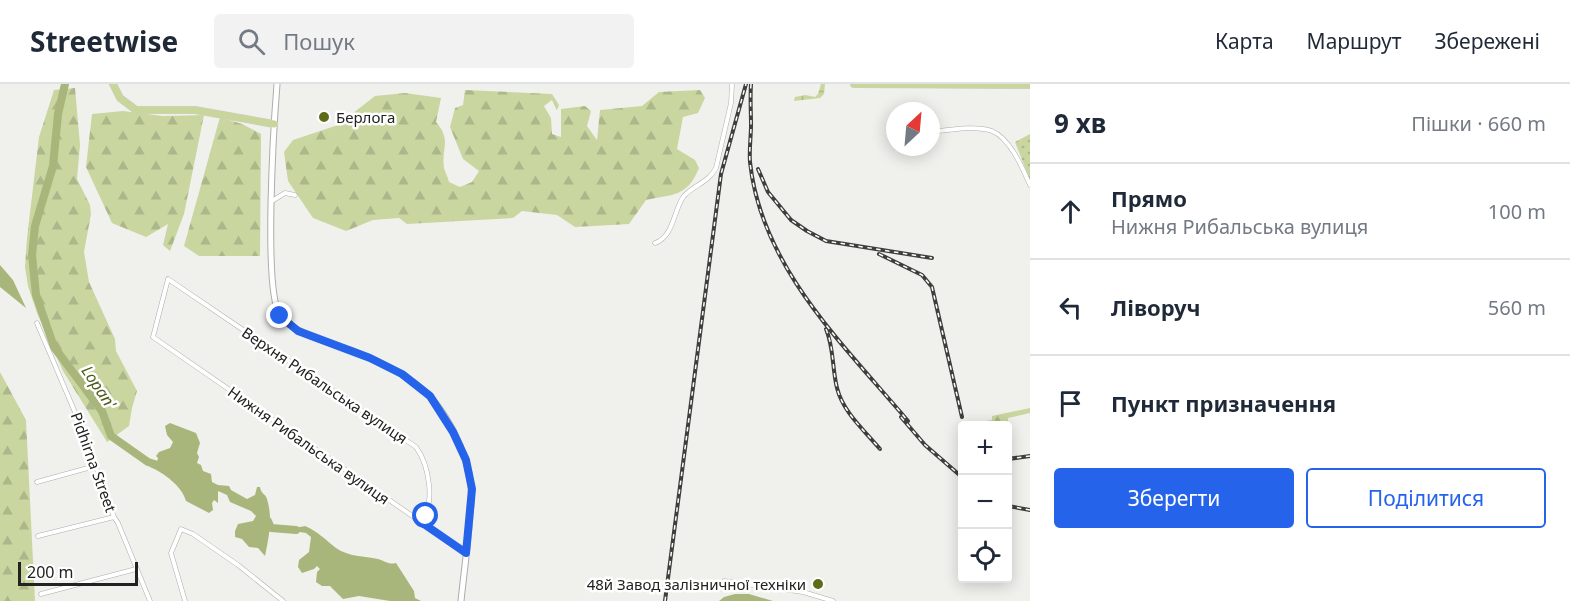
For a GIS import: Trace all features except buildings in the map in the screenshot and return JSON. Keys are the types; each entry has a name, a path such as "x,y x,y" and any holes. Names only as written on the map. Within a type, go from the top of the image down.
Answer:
{"highway":[{"path":"114,84 120,98 136,110 195,110 274,124"},
{"path":"854,84 1030,85"}],"street":[{"path":"277,84 271,279 274,299 280,316 298,331 370,358 402,374 430,396 453,432 466,460 472,489 461,601"},
{"path":"655,243 662,241 676,217 682,198 692,188 704,182 716,168 731,103 732,84"},
{"path":"940,131 961,128 993,131 1009,146 1030,185"},
{"path":"272,201 285,194 295,195"},
{"name":"Нижня Рибальська вулиця","path":"168,279 153,337 466,553"},
{"name":"Верхня Рибальська вулиця","path":"168,279 416,447 427,475 428,511 421,522"},
{"name":"Pidhirna Street","path":"37,323 150,601"},
{"path":"37,482 95,466"},
{"path":"38,536 114,517"},
{"path":"185,601 171,554 181,529 193,534 238,565 284,601"},
{"path":"40,594 136,569"},
{"path":"724,581 803,592 833,601"}],"green space":[{"path":"821,84 825,84 824,94 820,98 794,101 795,97 805,95 815,97"},
{"path":"75,88 80,145 77,179 90,205 91,214 84,252 89,282 115,339 116,351 137,391 129,426 107,442 63,371 37,313 28,286 25,267 39,137 54,90"},
{"path":"465,90 552,94 559,105 557,110 552,100 544,106 551,118 552,134 561,137 561,109 585,106 591,111 587,126 597,140 600,110 642,106 659,92 700,90 705,98 698,113 683,117 677,149 695,160 699,168 690,184 678,193 646,200 629,224 575,227 557,215 522,211 513,218 407,224 399,218 373,220 346,231 313,218 288,181 284,152 293,140 338,125 375,96 405,93 441,98 436,122 444,134 443,161 449,182 460,187 472,182 479,171 463,159 450,127 455,108 463,105"},
{"path":"123,111 163,116 204,115 184,214 170,251 163,245 168,224 146,237 112,223 86,167 92,114"},
{"path":"220,117 242,124 261,134 260,256 199,256 184,246"},
{"path":"1030,134 1030,180 1015,142"},
{"path":"0,372 26,420 35,601 0,601"},
{"path":"1030,408 1030,413 1008,418 1008,421 986,421 992,420 992,416"}],"shaded area":[{"path":"0,265 13,280 26,308 0,287"},
{"path":"170,423 196,433 200,443 197,463 201,465 203,471 211,474 212,482 229,486 231,490 247,499 255,495 257,487 260,487 267,499 270,514 265,556 258,548 249,547 242,539 235,537 238,524 253,521 256,516 251,511 230,502 227,495 218,491 218,503 214,500 213,510 209,513 186,501 181,490 172,481 150,467 148,462 157,462 156,456 159,452 170,448 173,442 167,435 165,426"},
{"path":"305,526 346,553 396,563 414,591 415,598 421,601 390,601 359,596 343,599 330,586 322,586 316,582 317,572 320,569 317,566 302,573 298,567 299,560 309,552 311,537 306,533 286,530"},
{"path":"735,594 749,594 773,601 719,601"}],"waterway":[{"name":"Lopan'","path":"65,84 58,114 53,166 35,226 32,255 36,295 54,347 102,411 111,436 148,462 158,465"},
{"name":"Lopan'","path":"268,521 271,528 296,530"}],"railway":[{"path":"665,601 721,174 746,84"},
{"path":"751,84 750,162 757,200 770,236 788,270 809,302 908,421"},
{"path":"758,169 768,192 791,220 826,241 932,258"},
{"path":"879,254 922,275 932,287 962,417"},
{"path":"826,329 840,397 855,420 880,449"},
{"path":"901,417 925,445 960,475"},
{"path":"1012,458 1030,456"},
{"path":"1012,507 1030,510"}],"place":[{"name":"Берлога","path":"324,117"},
{"name":"48й Завод залізничної техніки","path":"818,584"}],"route":[{"path":"280,316 298,331 370,358 402,374 430,396 453,432 466,460 472,489 466,553 421,522 426,516"}]}
